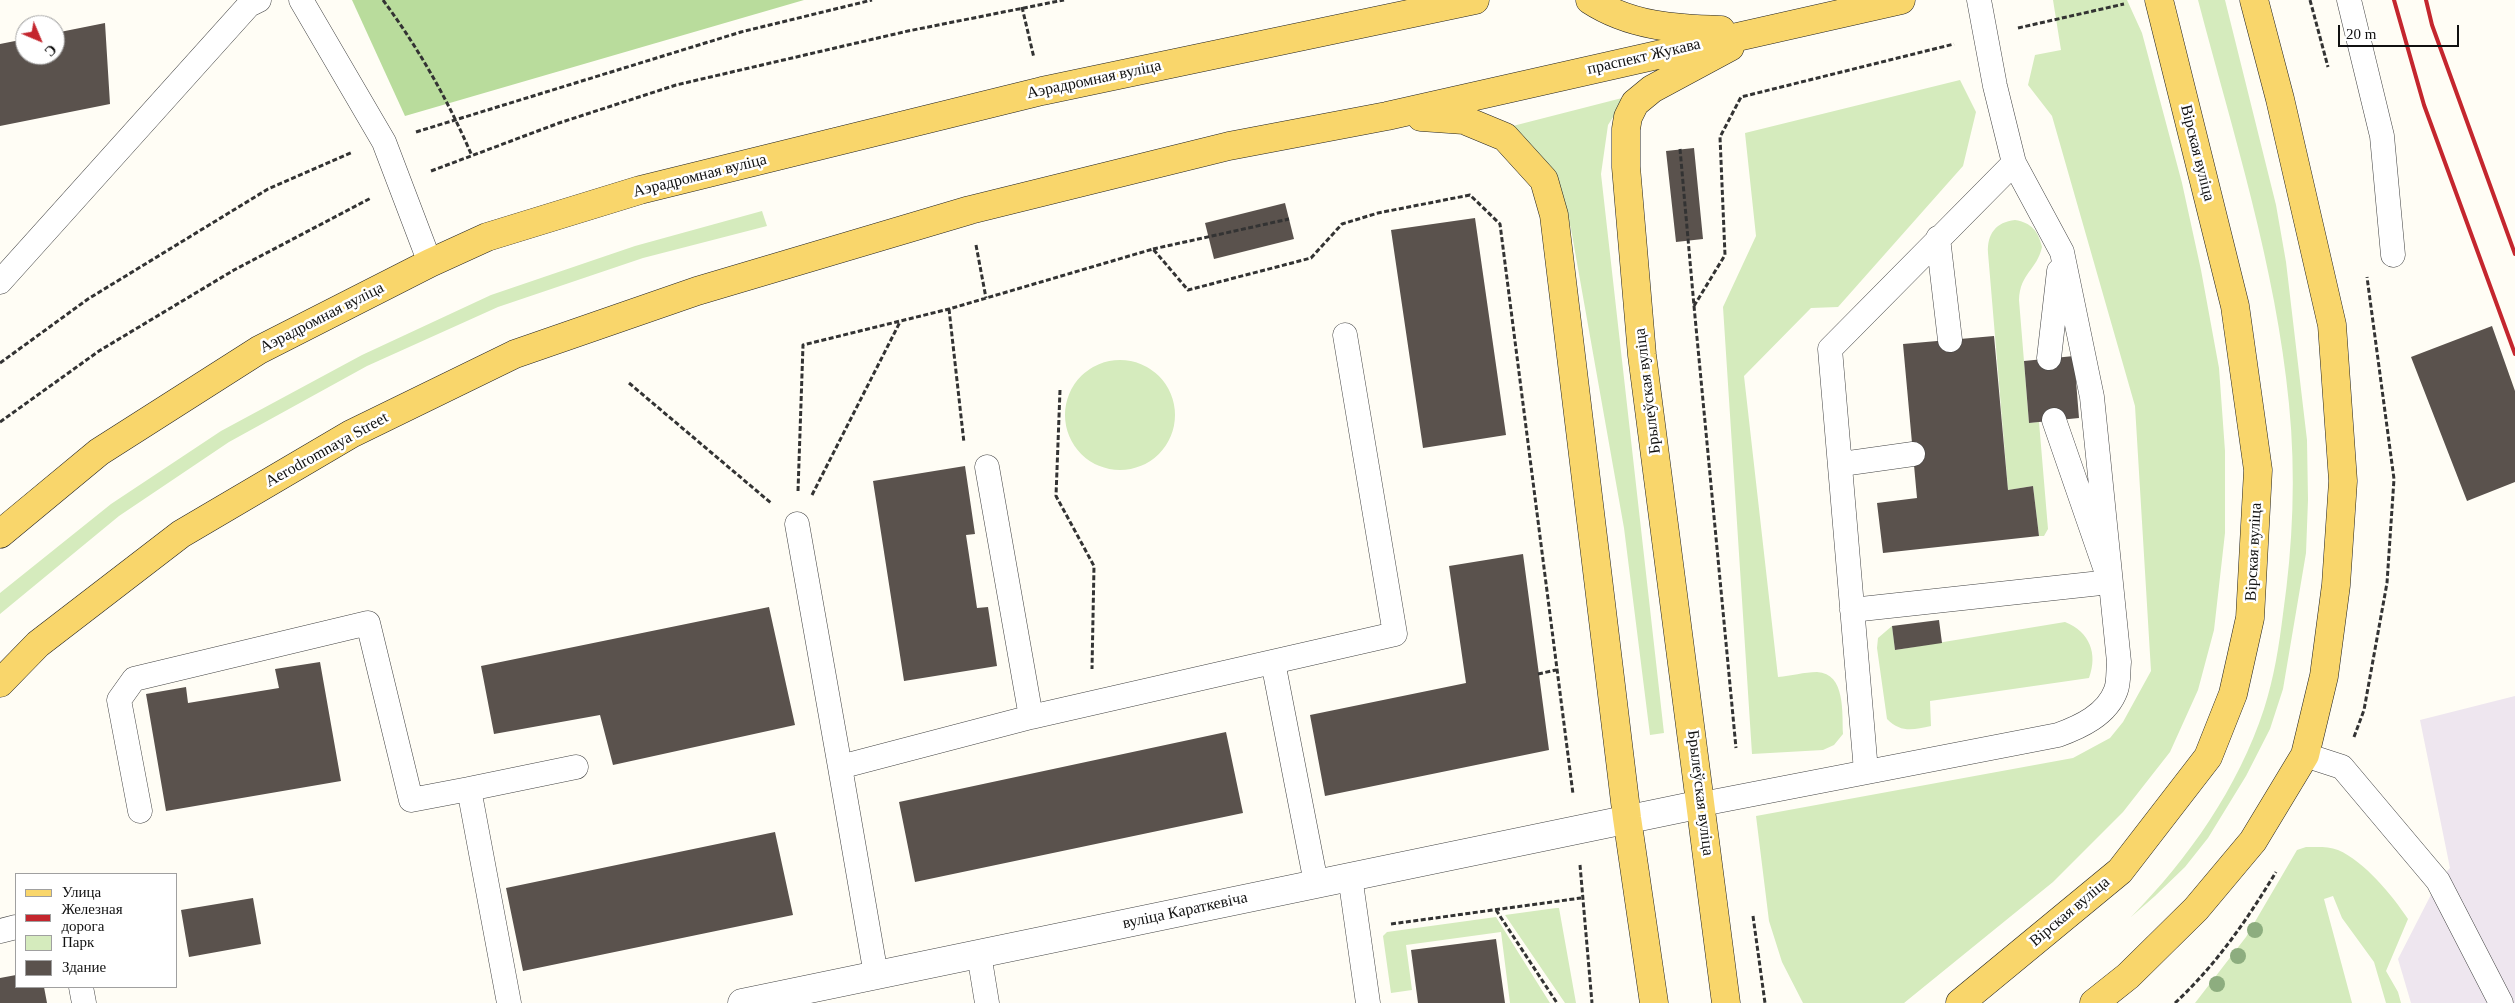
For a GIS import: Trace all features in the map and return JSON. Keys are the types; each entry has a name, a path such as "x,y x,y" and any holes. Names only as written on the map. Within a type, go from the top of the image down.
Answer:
{"main road":[{"path":"1368,23 1390,0"},
{"name":"Аэрадромная вуліца","path":"0,534 99,452 259,350 430,263 487,237 640,190 1042,90 1474,0"},
{"path":"1590,0 1625,17 1669,28 1763,30"},
{"name":"праспект Жукава","path":"1387,116 1901,0"},
{"path":"2094,1003 2128,976 2196,909 2253,841 2304,755 2324,676 2336,585 2343,481 2332,325 2280,99 2254,0"},
{"name":"Вірская вуліца","path":"1960,1003 2120,871 2208,758 2233,694 2250,618 2258,470 2235,306 2146,1"},
{"name":"Брылеўская вуліца","path":"1726,1003 1702,804 1642,355 1626,167 1626,128 1628,117 1635,103 1652,89 1763,30"},
{"path":"970,210 1229,146 1387,116 1464,120 1505,136 1544,180 1554,215 1628,818 1654,1003"},
{"name":"Aerodromnaya Street","path":"0,683 38,644 181,534 351,434 515,354 697,291 970,210"}],"street":[{"name":"вуліца Караткевіча","path":"742,1003 1578,828 1702,804"}],"lane":[{"path":"0,282 249,6 260,0"},
{"path":"301,0 384,142 430,263"},
{"path":"1702,804 2058,735 2083,726 2102,710 2116,690 2119,662 2092,397 2062,252 2014,163 1995,86 1979,0"},
{"path":"2349,0 2382,136 2393,254"},
{"path":"1866,771 1842,464 1830,349 2014,163"},
{"path":"1938,238 1950,340"},
{"path":"2049,358 2062,252"},
{"path":"840,767 1031,717 1395,634 1345,335"},
{"path":"2054,420 2110,582"},
{"path":"1842,464 1913,454"},
{"path":"987,467 1031,717"},
{"path":"797,524 876,975"},
{"path":"1852,610 2110,582"},
{"path":"140,811 119,700 134,679 368,623 411,800 576,767"},
{"path":"1273,662 1316,883"},
{"path":"2304,755 2342,767 2438,881 2500,1003"},
{"path":"469,789 508,1003"},
{"path":"1350,876 1368,1003"},
{"path":"0,931 15,927"},
{"path":"979,954 987,1003"},
{"path":"81,988 84,1003"}],"path":[{"path":"383,0 414,42 456,119 472,156"},
{"path":"0,422 99,351 234,270 401,183 558,123 676,85 908,31 1064,0"},
{"path":"1694,306 1725,255 1720,138 1741,97 2049,20 2146,1"},
{"path":"1022,7 1042,90"},
{"path":"1680,149 1736,748"},
{"path":"1152,249 1188,290 1311,258 1342,224 1378,214 1470,195 1500,224 1556,670 1578,828 1581,898 1592,1003"},
{"path":"970,210 986,298"},
{"path":"797,524 802,346 949,310 1152,249 1290,219"},
{"path":"949,310 965,452 987,467"},
{"path":"797,524 900,322"},
{"path":"629,384 797,524"},
{"path":"1060,390 1056,496 1094,566 1091,703"},
{"path":"1538,674 1556,670"},
{"path":"2175,1003 2223,952 2250,915 2280,866"},
{"path":"1382,926 1581,898"},
{"path":"1496,910 1557,1003"},
{"path":"1753,915 1765,1003"}],"shaded area":[{"path":"2515,696 2515,1003 2411,1003 2398,959 2438,881 2450,868 2420,720"}],"green space":[{"path":"352,0 804,0 405,116"},
{"path":"2053,0 2127,0 2142,33 2182,183 2201,270 2219,368 2225,451 2225,533 2214,630 2198,690 2170,752 2123,812 2053,882 1904,1003 1803,1003 1782,962 1769,921 1756,816 2073,758 2110,738 2123,722 2151,671 2135,406 2052,116 2028,85 2035,55 2061,50"},
{"path":"2198,0 2225,0 2276,205 2286,262 2307,440 2308,500 2306,553 2283,689 2270,729 2246,776 2208,838 2185,867 2131,917 2173,871 2210,820 2226,794 2253,738 2268,697 2276,662 2291,536 2293,483 2291,430 2283,353 2264,251 2252,200"},
{"path":"1960,80 1976,112 1963,166 1838,307 1811,308 1744,376 1778,677 1817,672 1826,674 1833,679 1838,687 1842,706 1843,734 1834,745 1823,750 1752,754 1723,307 1756,236 1745,133"},
{"path":"1626,97 1608,125 1601,174 1664,733 1650,735 1624,528 1571,229 1560,191 1505,128"},
{"path":"762,211 767,226 643,258 498,307 367,366 229,442 119,516 0,614 0,593 111,504 221,431 362,355 491,295 635,246"},
{"path":"2015,220 2026,223 2036,232 2042,247 2040,255 2025,277 2019,300 2029,423 2039,422 2048,529 2044,536 2039,536 2033,486 2008,490 1988,246 1991,235 1998,226"},
{"path":"1120,360 1141,364 1159,376 1171,394 1175,415 1171,436 1159,454 1141,466 1120,470 1099,466 1081,454 1069,436 1065,415 1069,394 1081,376 1099,364"},
{"path":"2065,622 2081,632 2090,645 2093,661 2089,678 1930,701 1931,726 1908,729 1897,727 1887,719 1877,648 1878,638 1892,626 1895,650"},
{"path":"2306,847 2338,850 2358,862 2386,890 2408,919 2386,971 2398,992 2401,1003 2386,1003 2374,962 2342,918 2333,896 2324,899 2352,1003 2195,1003 2246,937 2297,850"},
{"path":"1559,908 1576,1003 1565,1003 1505,915"},
{"path":"1496,917 1550,1003 1510,1003 1501,932 1406,945 1412,990 1391,993 1383,936 1387,932"}],"building":[{"path":"105,23 110,104 0,126 0,44 15,41 15,65 65,65 65,31"},
{"path":"1694,148 1703,239 1676,242 1666,151"},
{"path":"1285,203 1294,239 1214,259 1205,223"},
{"path":"1475,218 1506,435 1423,448 1391,230"},
{"path":"2492,326 2515,391 2515,482 2467,501 2411,357"},
{"path":"1994,336 2008,490 2033,486 2039,536 1883,553 1877,503 1917,498 1903,344"},
{"path":"2074,356 2079,418 2029,423 2024,361"},
{"path":"965,466 975,534 966,535 977,608 988,607 997,666 904,681 873,481"},
{"path":"1523,554 1549,750 1325,796 1310,715 1466,683 1449,566"},
{"path":"769,607 795,725 613,765 600,715 494,734 481,666"},
{"path":"1939,620 1942,643 1895,650 1892,626"},
{"path":"320,662 341,781 166,811 146,694 186,687 188,703 279,688 275,669"},
{"path":"1226,732 1243,813 915,882 899,802"},
{"path":"775,832 793,915 523,971 506,888"},
{"path":"253,898 261,944 189,957 181,910"},
{"path":"1496,939 1505,1003 1418,1003 1411,950"},
{"path":"15,975 15,988 44,988 47,1003 0,1003 0,978"}],"railway":[{"path":"2394,0 2424,105 2515,354"},
{"path":"2426,0 2432,25 2515,254"}]}
